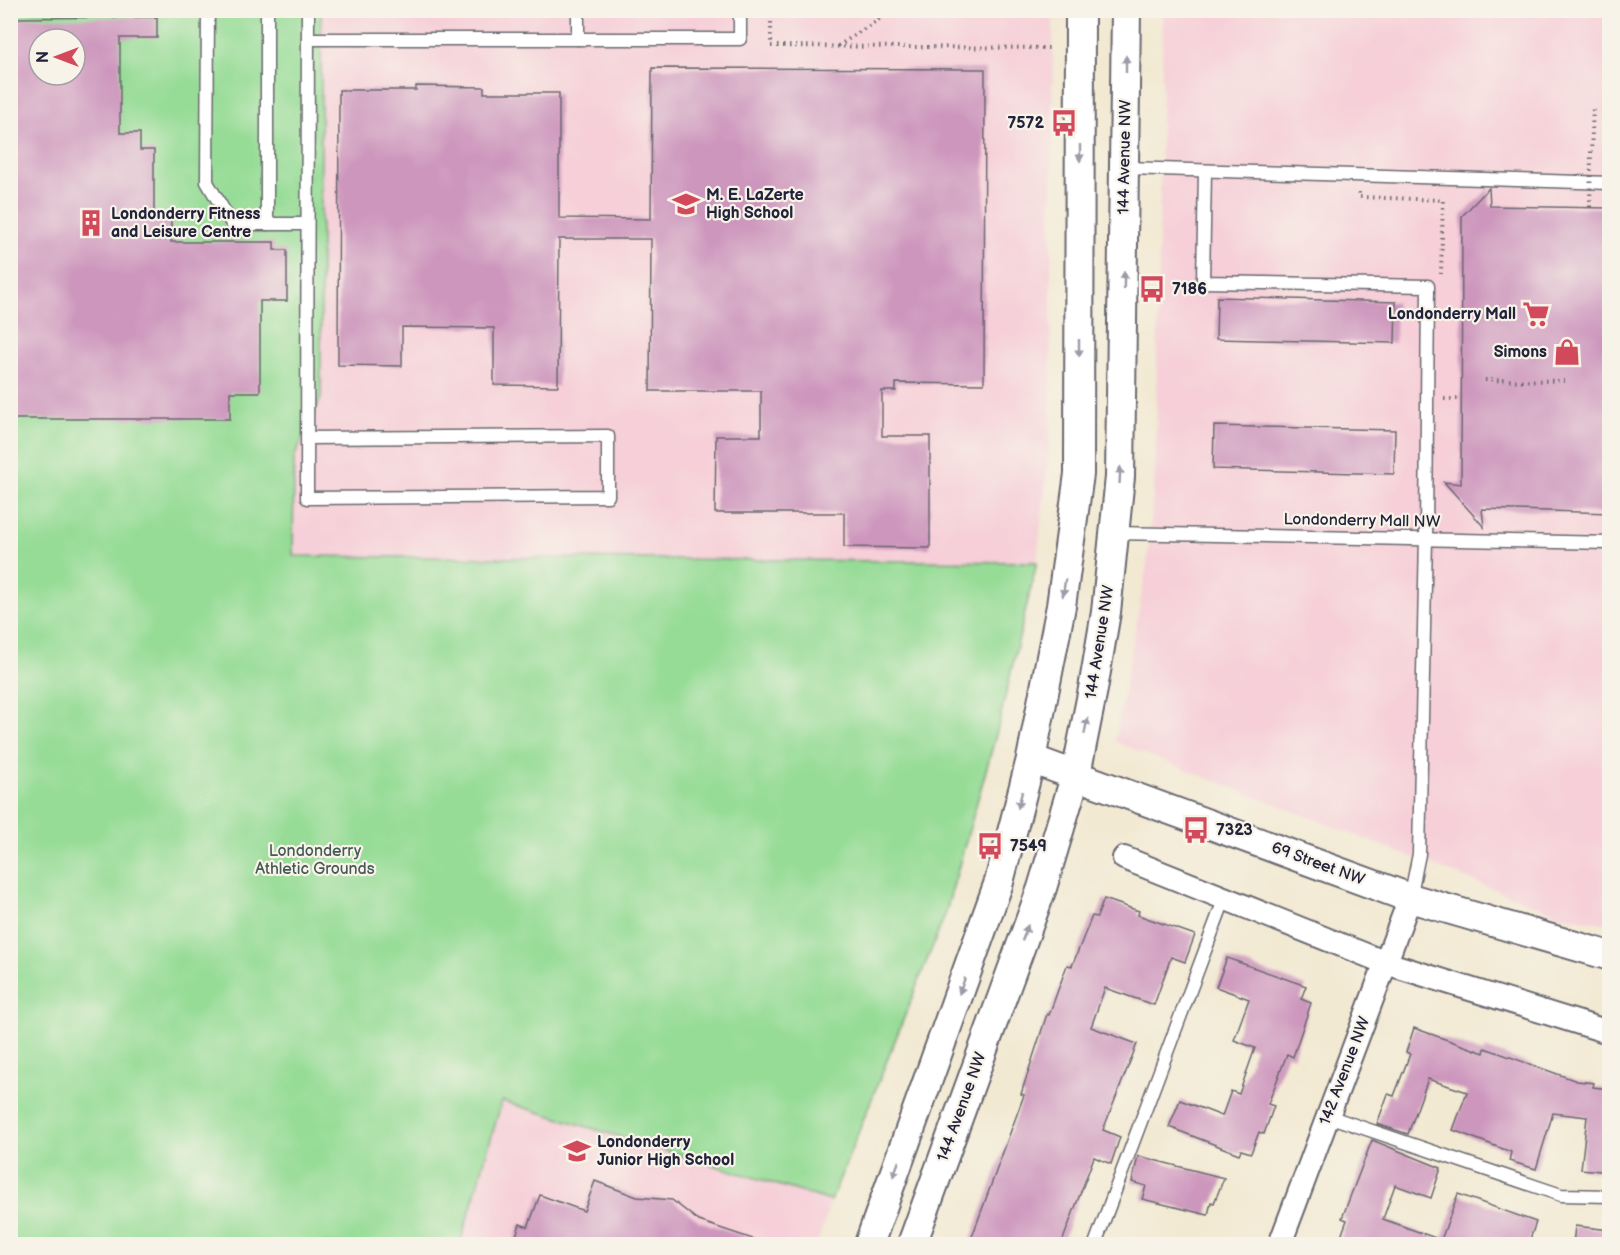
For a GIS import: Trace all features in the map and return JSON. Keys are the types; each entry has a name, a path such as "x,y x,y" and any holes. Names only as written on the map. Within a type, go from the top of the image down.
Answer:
{"street":[{"path":"868,1245 999,882 1031,759 1061,606 1079,474 1080,10"},
{"name":"144 Avenue NW","path":"912,1245 1042,888 1076,774 1106,612 1120,477 1126,168 1126,10"},
{"name":"69 Street NW","path":"1031,759 1410,898 1610,956"},
{"path":"1124,858 1386,963 1602,1030 1610,1030"},
{"name":"142 Avenue NW","path":"1280,1245 1410,898"}],"lane":[{"path":"208,10 207,182 232,224 306,224"},
{"path":"267,10 267,224"},
{"path":"307,438 608,436 608,496 307,498 306,224 308,10"},
{"path":"578,10 578,39"},
{"path":"308,39 740,39 740,10"},
{"path":"1126,168 1610,183"},
{"path":"1205,171 1203,282 1428,286 1426,538 1419,864 1410,898"},
{"name":"Londonderry Mall NW","path":"1114,533 1610,543"},
{"path":"1095,1245 1224,900"},
{"path":"1328,1116 1561,1195 1610,1196"}],"path":[{"path":"771,10 771,46 1053,48"},
{"path":"838,46 893,10"},
{"path":"1590,207 1593,108"},
{"path":"1359,176 1359,197 1443,200 1440,286 1428,286"},
{"path":"1485,380 1564,381"}],"shaded area":[{"name":"M. E. LaZerte High School","path":"321,11 1053,11 1050,443 1037,562 293,556 294,458 321,398"},
{"path":"1163,11 1609,11 1609,924 1563,916 1115,742 1147,564 1155,475"},
{"name":"Londonderry Junior High School","path":"502,1101 831,1201 817,1244 460,1244"}],"green space":[{"name":"Londonderry Athletic Grounds","path":"10,11 321,11 321,398 294,458 293,556 1037,562 996,735 945,915 831,1201 502,1101 460,1244 11,1244"}],"building":[{"name":"Londonderry Fitness and Leisure Centre","path":"157,17 157,38 120,38 120,133 140,133 140,150 154,150 154,214 171,214 171,242 274,242 274,250 287,250 287,301 260,301 260,392 230,392 230,419 10,419 10,18"},
{"path":"652,68 985,69 984,384 896,383 896,391 882,391 882,436 930,436 930,548 844,547 844,513 715,513 716,436 761,436 761,391 650,391 651,239 559,239 558,386 494,385 494,328 402,327 402,366 338,365 339,90 416,90 416,86 484,87 484,93 559,93 559,218 651,219"},
{"name":"Londonderry Mall","path":"1489,188 1490,206 1610,208 1610,513 1482,509 1484,527 1444,482 1461,484 1462,216"},
{"path":"1217,297 1396,302 1395,343 1216,339"},
{"path":"1214,426 1395,430 1394,474 1213,469"},
{"path":"1104,899 1139,911 1138,915 1195,935 1185,962 1171,957 1154,1005 1105,988 1091,1027 1137,1044 1103,1130 1120,1137 1111,1164 1094,1157 1061,1245 969,1245 1024,1095 1021,1094 1047,1014 1049,1015 1067,965 1072,966 1092,916 1097,917"},
{"path":"1227,958 1306,986 1301,999 1311,1003 1293,1057 1287,1054 1268,1104 1274,1106 1264,1134 1259,1132 1251,1153 1241,1150 1239,1154 1169,1127 1180,1100 1222,1116 1231,1091 1239,1094 1255,1048 1234,1040 1249,999 1216,987"},
{"path":"1414,1028 1484,1053 1485,1048 1577,1081 1594,1083 1593,1087 1610,1089 1610,1172 1581,1169 1587,1117 1553,1113 1536,1169 1509,1161 1511,1152 1453,1130 1467,1092 1428,1079 1408,1134 1377,1124 1388,1094 1394,1096 1410,1054 1406,1052"},
{"path":"1372,1140 1441,1168 1431,1198 1395,1185 1383,1219 1441,1240 1458,1194 1536,1222 1528,1245 1338,1245 1347,1220 1342,1218"},
{"path":"1138,1156 1224,1178 1214,1203 1211,1202 1208,1215 1142,1199 1146,1186 1132,1182"},
{"path":"595,1181 637,1197 672,1200 699,1221 762,1242 762,1245 513,1245 520,1224 528,1227 540,1195 584,1211"},
{"path":"1575,1226 1610,1230 1610,1245 1573,1245"}],"place":[{"name":"7572","path":"1064,123"},
{"name":"M. E. LaZerte High School","path":"686,204"},
{"name":"Londonderry Fitness and Leisure Centre","path":"91,223"},
{"name":"7186","path":"1152,289"},
{"name":"Londonderry Mall","path":"1536,314"},
{"name":"Simons","path":"1567,352"},
{"name":"7323","path":"1196,830"},
{"name":"7549","path":"990,846"},
{"name":"Londonderry Junior High School","path":"577,1151"}]}
